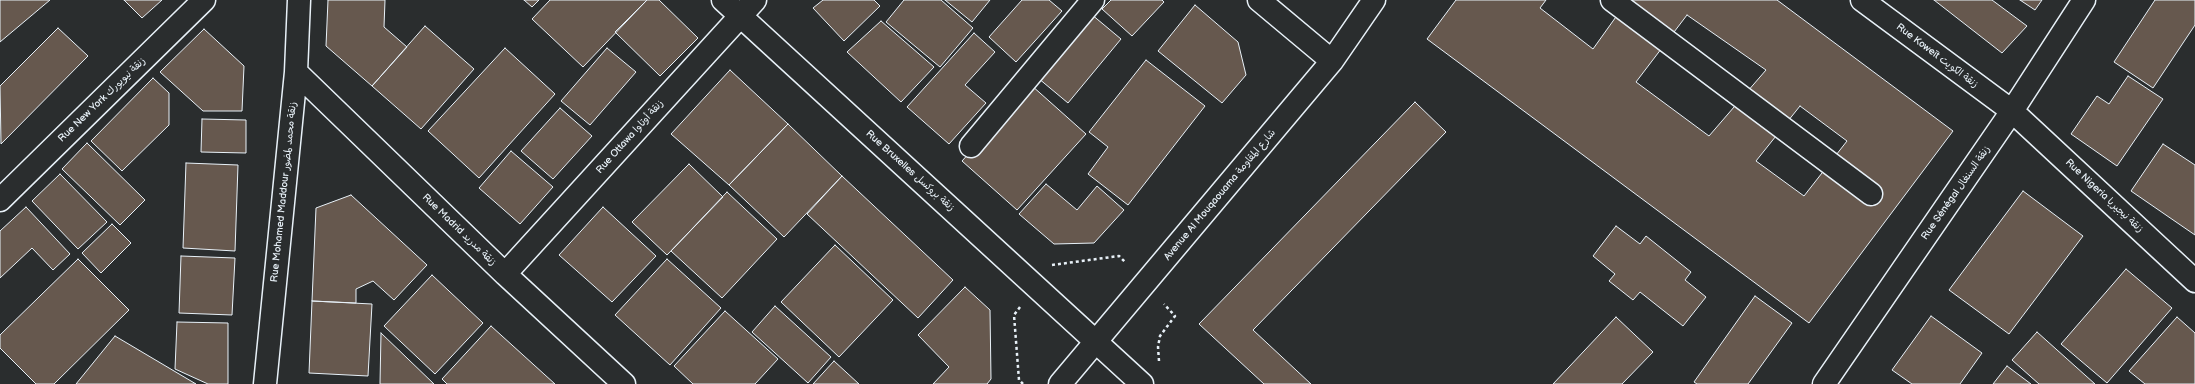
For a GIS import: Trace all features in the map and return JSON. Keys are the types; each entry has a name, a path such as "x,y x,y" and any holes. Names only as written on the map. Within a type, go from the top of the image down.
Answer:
{"street":[{"name":"Rue New York زنقة نيويورك","path":"0,200 204,0"},
{"name":"Rue Mohamed Maddour زنقة محمد لمضور","path":"265,384 296,72 300,0"},
{"name":"Rue Bruxelles زنقة بروكسل","path":"723,0 1142,384"},
{"name":"Rue Ottawa زنقة أوتاوا","path":"505,274 755,0"},
{"path":"971,146 1092,0"},
{"path":"1259,0 1332,61"},
{"name":"Avenue Al Mouqaouama شارع المقاومة","path":"1060,384 1097,342 1332,61 1374,0"},
{"path":"1612,0 1871,194"},
{"name":"Rue Koweït زنقة الكويت","path":"1862,0 2012,111"},
{"name":"Rue Sénégal زنقة السنغال","path":"1824,384 2012,111 2084,0"},
{"name":"Rue Madrid زنقة مدريد","path":"296,72 505,274 624,384"},
{"name":"Rue Nigeria زنقة نيجيريا","path":"2012,111 2195,281"}],"building":[{"path":"0,0 50,0 0,42"},
{"path":"124,0 162,0 142,18"},
{"path":"328,0 385,0 384,27 407,47 372,86 326,46"},
{"path":"524,0 539,0 532,7"},
{"path":"550,0 647,0 583,67 532,19"},
{"path":"647,0 659,0 698,38 660,76 615,32"},
{"path":"823,0 874,0 880,6 844,41 813,8"},
{"path":"904,0 941,0 973,28 940,67 886,22"},
{"path":"945,0 990,0 972,22"},
{"path":"1022,0 1049,0 1062,11 1016,62 989,37"},
{"path":"1111,0 1162,0 1164,2 1132,36 1102,9"},
{"path":"1456,0 1546,0 1540,8 1593,49 1628,0 1777,0 1953,131 1809,323 1427,39","holes":["1687,15 1766,70 1709,136 1636,82","1800,106 1847,141 1804,196 1756,161"]},
{"path":"1934,0 1992,0 2027,26 2002,53"},
{"path":"2020,0 2042,0 2035,10"},
{"path":"2155,0 2195,0 2195,25 2153,88 2114,62"},
{"path":"1195,5 1238,42 1246,75 1222,103 1158,51"},
{"path":"1091,14 1121,39 1068,103 1038,78"},
{"path":"881,21 934,67 901,102 847,52"},
{"path":"425,26 474,69 421,129 372,86"},
{"path":"58,28 88,56 1,144 0,86"},
{"path":"204,29 244,66 242,111 203,111 160,72"},
{"path":"974,33 995,52 965,85 986,103 949,144 907,107"},
{"path":"505,48 555,94 479,178 428,131"},
{"path":"607,48 636,72 590,125 561,101"},
{"path":"1146,60 1205,106 1128,205 1088,174 1108,147 1089,132"},
{"path":"730,70 788,124 729,185 671,134"},
{"path":"2128,76 2163,99 2117,166 2071,134 2097,96 2109,104"},
{"path":"153,78 169,93 169,125 122,171 91,141"},
{"path":"1031,85 1086,134 1017,210 962,161"},
{"path":"1415,102 1446,132 1253,330 1311,384 1264,384 1199,324"},
{"path":"560,108 592,136 553,179 521,151"},
{"path":"202,119 246,120 246,153 201,152"},
{"path":"788,124 842,176 784,237 729,185"},
{"path":"87,143 145,200 120,225 62,169"},
{"path":"2163,144 2195,165 2195,235 2131,191"},
{"path":"511,151 553,187 520,224 479,188"},
{"path":"186,163 238,165 235,251 183,248"},
{"path":"689,164 723,197 667,255 632,222"},
{"path":"60,174 107,222 78,249 32,201"},
{"path":"842,176 953,280 918,318 807,214"},
{"path":"1046,184 1077,210 1097,186 1124,210 1094,243 1054,244 1019,214"},
{"path":"2023,191 2083,236 2009,334 1949,290"},
{"path":"727,192 777,239 722,298 671,251"},
{"path":"351,195 427,265 394,300 373,281 356,289 356,303 312,301 316,208"},
{"path":"26,207 70,254 53,270 32,248 0,278 0,231"},
{"path":"603,207 656,256 612,302 559,255"},
{"path":"112,224 131,243 101,273 82,253"},
{"path":"1616,226 1640,244 1646,236 1691,272 1685,280 1706,297 1683,326 1640,292 1633,300 1609,281 1615,274 1593,256"},
{"path":"835,245 893,300 839,357 781,302"},
{"path":"181,256 235,258 232,315 179,313"},
{"path":"78,259 129,310 54,384 36,384 0,348 0,335"},
{"path":"667,259 721,308 670,365 615,315"},
{"path":"2126,269 2172,308 2107,383 2061,344"},
{"path":"432,275 483,323 435,374 384,326"},
{"path":"965,287 990,310 991,379 987,384 933,384 949,367 918,335"},
{"path":"1755,296 1792,323 1748,384 1697,384 1694,382"},
{"path":"312,301 372,304 368,376 309,373"},
{"path":"775,306 831,357 808,383 752,332"},
{"path":"725,311 778,359 755,384 693,384 674,366"},
{"path":"1931,316 1982,353 1960,384 1912,384 1892,370"},
{"path":"1616,317 1653,352 1622,384 1553,384"},
{"path":"2177,317 2195,333 2195,384 2145,384 2129,371"},
{"path":"177,322 228,323 228,384 208,384 175,369"},
{"path":"491,326 555,384 447,384 442,379"},
{"path":"2037,332 2095,384 2039,384 2012,360"},
{"path":"381,333 434,384 380,384"},
{"path":"115,336 196,384 76,384"},
{"path":"834,361 859,384 813,384"},
{"path":"2007,366 2031,384 1993,384"}]}
